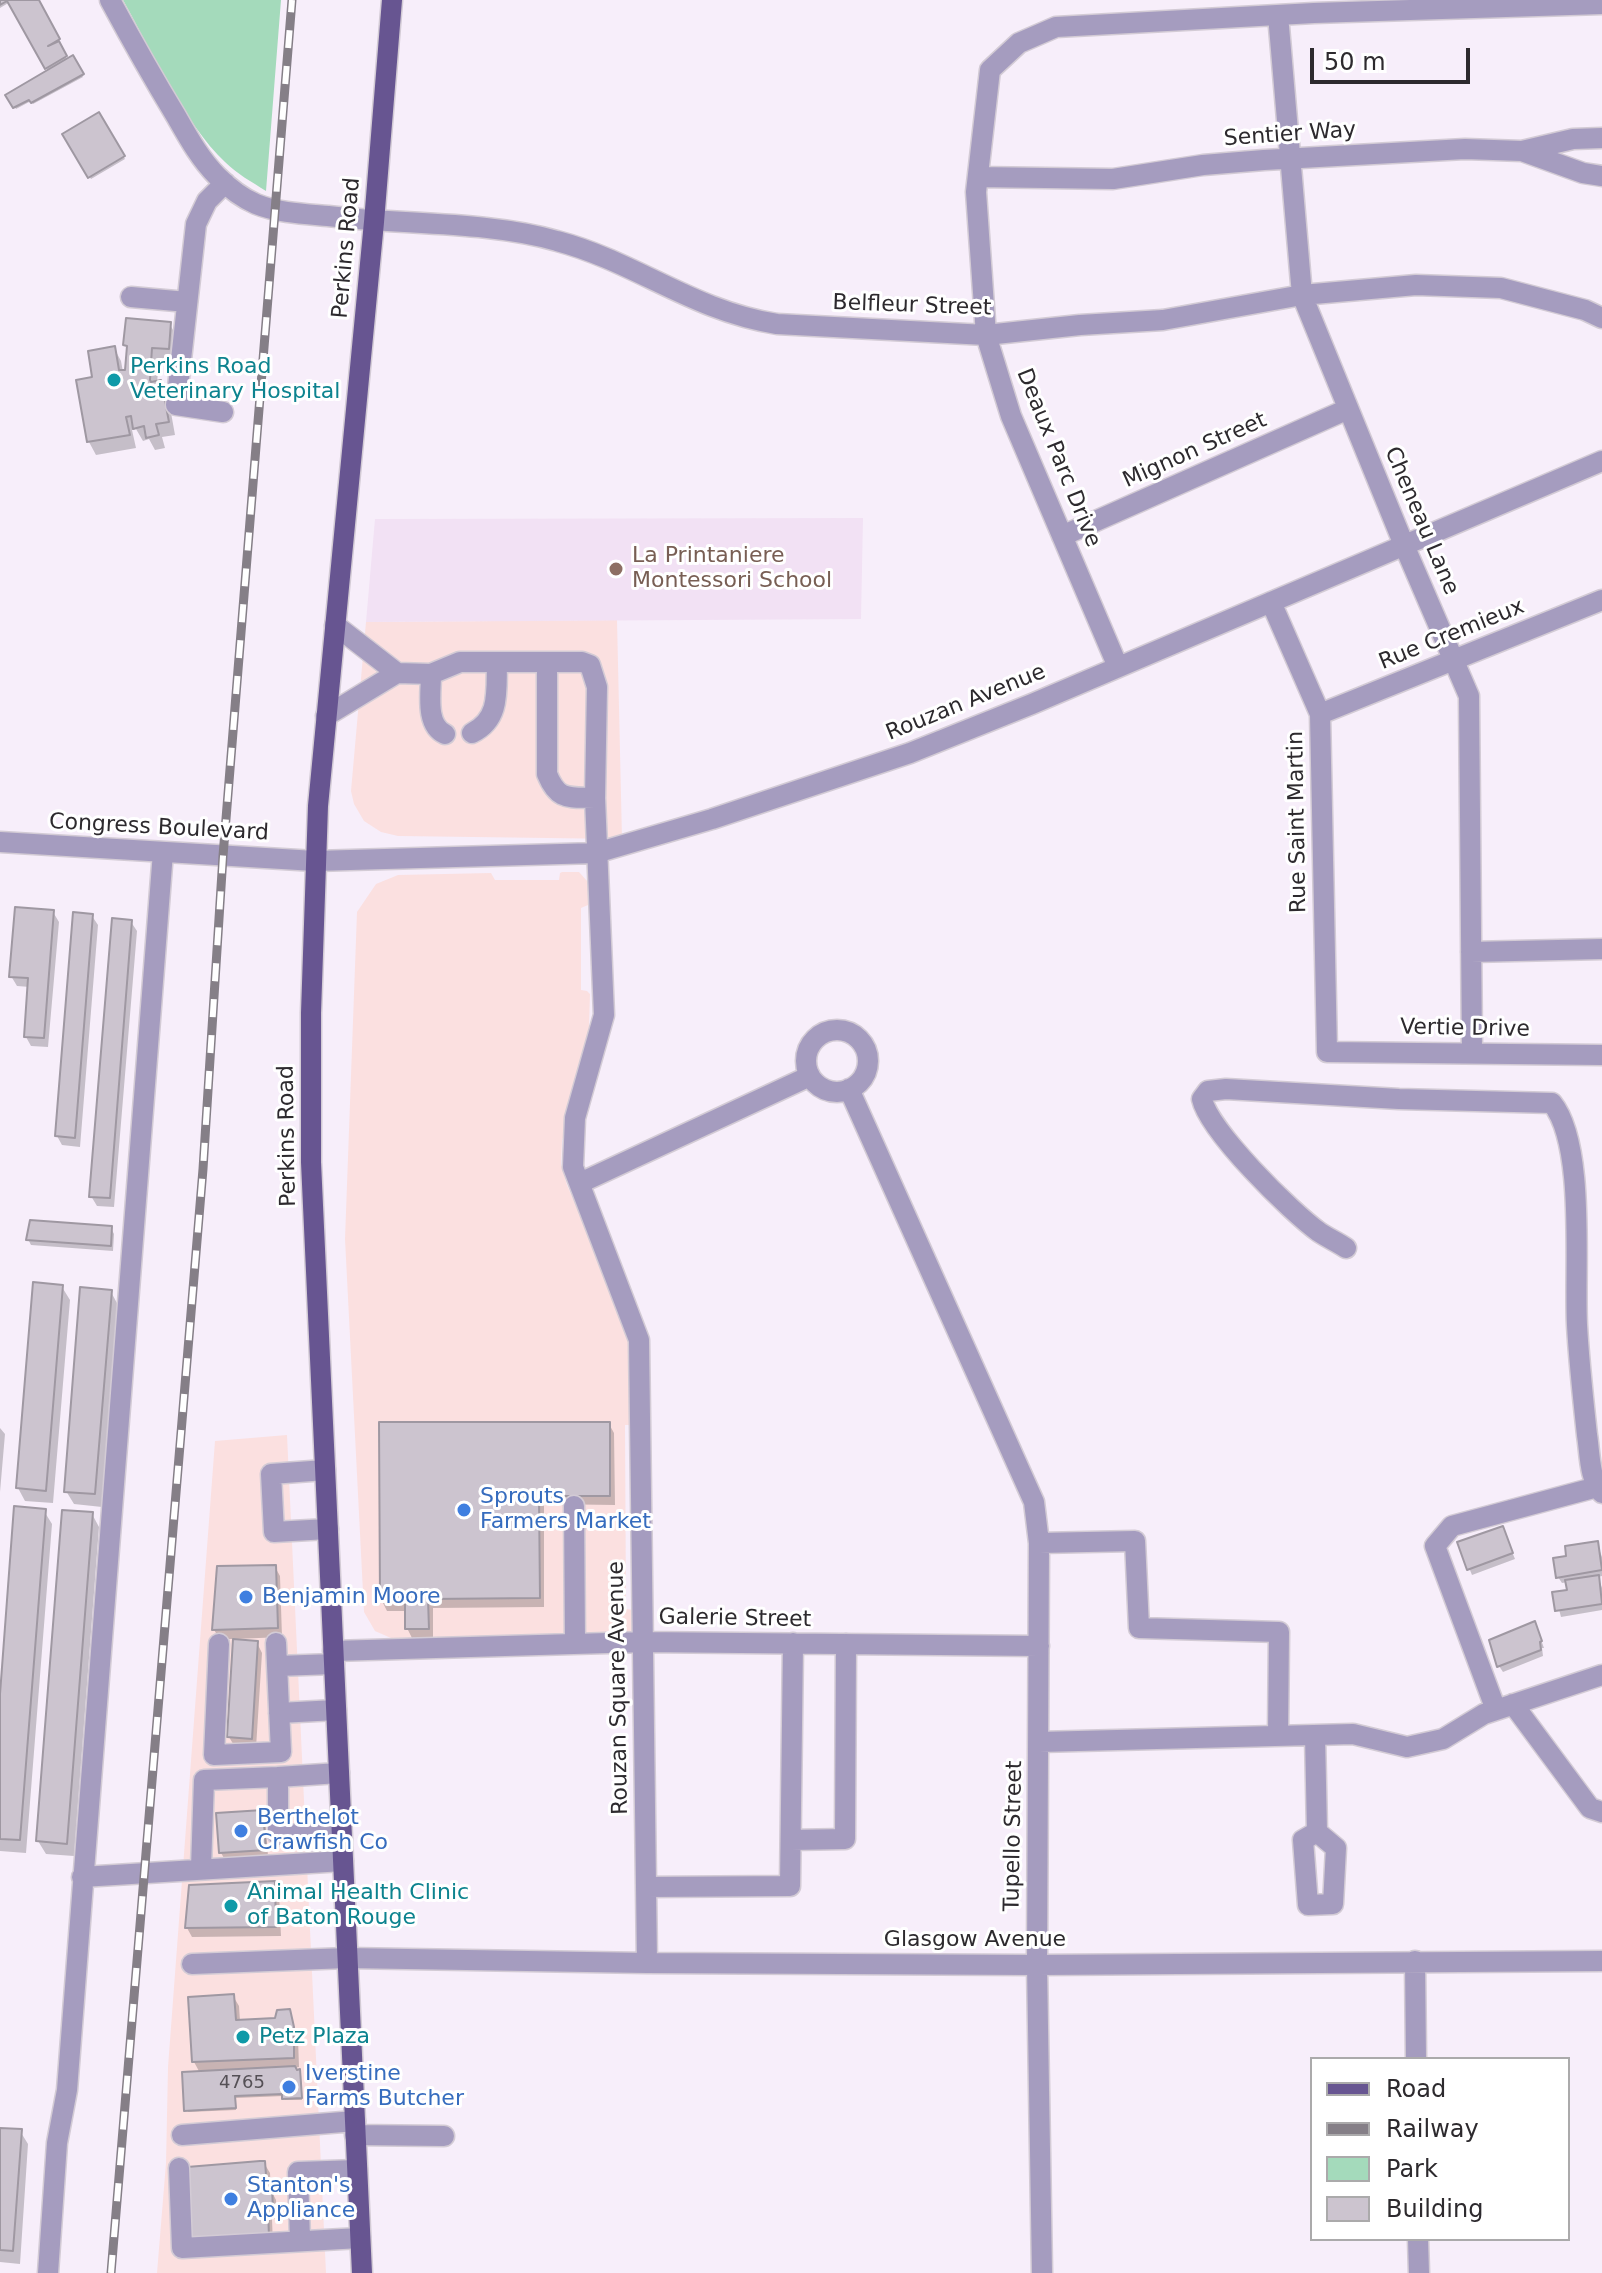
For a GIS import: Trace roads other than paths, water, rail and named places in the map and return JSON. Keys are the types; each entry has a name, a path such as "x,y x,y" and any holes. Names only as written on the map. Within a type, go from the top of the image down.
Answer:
{"main road":[{"name":"Perkins Road","path":"362,2273 311,1162 315,861 392,0"}],"street":[{"name":"Belfleur Street","path":"110,0 195,148 225,183 245,199 275,210 374,222 507,231 556,240 602,256 693,300 749,320 986,335 1163,320 1302,295 1416,285 1501,288 1585,310 1602,318"},
{"name":"Deaux Parc Drive","path":"1118,667 1011,416 986,335 976,192 990,70 1019,43 1056,27 1278,15 1602,4"},
{"name":"Cheneau Lane","path":"1278,15 1302,295 1469,696 1472,1052"},
{"path":"1522,151 1573,139 1602,138"},
{"name":"Sentier Way","path":"978,177 1113,179 1203,165 1465,149 1522,151 1583,173 1602,176"},
{"path":"223,412 176,405 196,224 207,201 225,183"},
{"path":"131,297 187,302"},
{"name":"Mignon Street","path":"1062,536 1348,409"},
{"name":"Rouzan Avenue","path":"315,861 596,853 712,819 910,753 1602,461"},
{"name":"Rue Cremieux","path":"1320,714 1602,600"},
{"name":"Rue Saint Martin","path":"1271,602 1320,714 1327,1052"},
{"path":"326,716 397,673 335,625"},
{"name":"Rouzan Square Avenue","path":"397,673 431,674 460,662 582,662 590,665 595,674 596,853 604,1015 575,1118 573,1167 639,1340 647,1963"},
{"path":"472,733 484,727 493,714 497,662"},
{"path":"547,662 547,774 553,789 563,796 595,798"},
{"path":"431,674 433,724 445,734"},
{"name":"Congress Boulevard","path":"0,842 315,861"},
{"path":"48,2273 57,2143 67,2090 163,852"},
{"path":"1471,952 1602,949"},
{"path":"845,1031 862,1043 868,1062 862,1081 849,1089 834,1092 825,1089 810,1076 807,1056 810,1046 825,1033 845,1031"},
{"name":"Vertie Drive","path":"1327,1052 1602,1055"},
{"path":"580,1183 810,1076"},
{"name":"Tupello Street","path":"849,1089 1034,1502 1039,1543 1037,1965 1042,2273"},
{"path":"1346,1248 1304,1220 1260,1177 1209,1116 1202,1099 1208,1091 1226,1089 1399,1099 1552,1103 1565,1126 1572,1168 1576,1201 1581,1384 1599,1490 1452,1526 1435,1546 1504,1707 1590,1808 1602,1812"},
{"path":"325,1470 271,1474 274,1532 328,1529"},
{"path":"574,1506 575,1644"},
{"path":"1039,1543 1135,1541 1139,1628 1279,1632 1278,1736"},
{"name":"Galerie Street","path":"277,1666 334,1657 642,1642 1039,1646"},
{"path":"219,1644 214,1755 281,1752 276,1643"},
{"path":"646,1887 790,1886 793,1643"},
{"path":"791,1840 845,1839 846,1644"},
{"path":"1039,1742 1353,1734 1407,1747 1443,1739 1484,1714 1602,1675"},
{"path":"279,1713 336,1710"},
{"path":"1315,1735 1317,1832"},
{"path":"201,1868 204,1780 339,1773"},
{"path":"278,1777 278,1835 341,1833"},
{"path":"82,1877 343,1861"},
{"name":"Glasgow Avenue","path":"192,1964 347,1958 1037,1965 1602,1961"},
{"path":"1415,1961 1416,2057"},
{"path":"182,2135 355,2128 444,2136"},
{"path":"179,2168 182,2248 360,2238"},
{"path":"300,2241 298,2172 357,2170"},
{"path":"1418,2241 1419,2273"}],"railway":[{"path":"111,2273 203,1169 223,856 292,0"}],"place":[{"name":"Perkins Road Veterinary Hospital","path":"114,380"},
{"name":"La Printaniere Montessori School","path":"616,569"},
{"name":"Sprouts Farmers Market","path":"464,1510"},
{"name":"Benjamin Moore","path":"246,1597"},
{"name":"Berthelot Crawfish Co","path":"241,1831"},
{"name":"Animal Health Clinic of Baton Rouge","path":"231,1906"},
{"name":"Petz Plaza","path":"243,2037"},
{"name":"Iverstine Farms Butcher","path":"289,2087"},
{"name":"Stanton's Appliance","path":"231,2199"}]}
